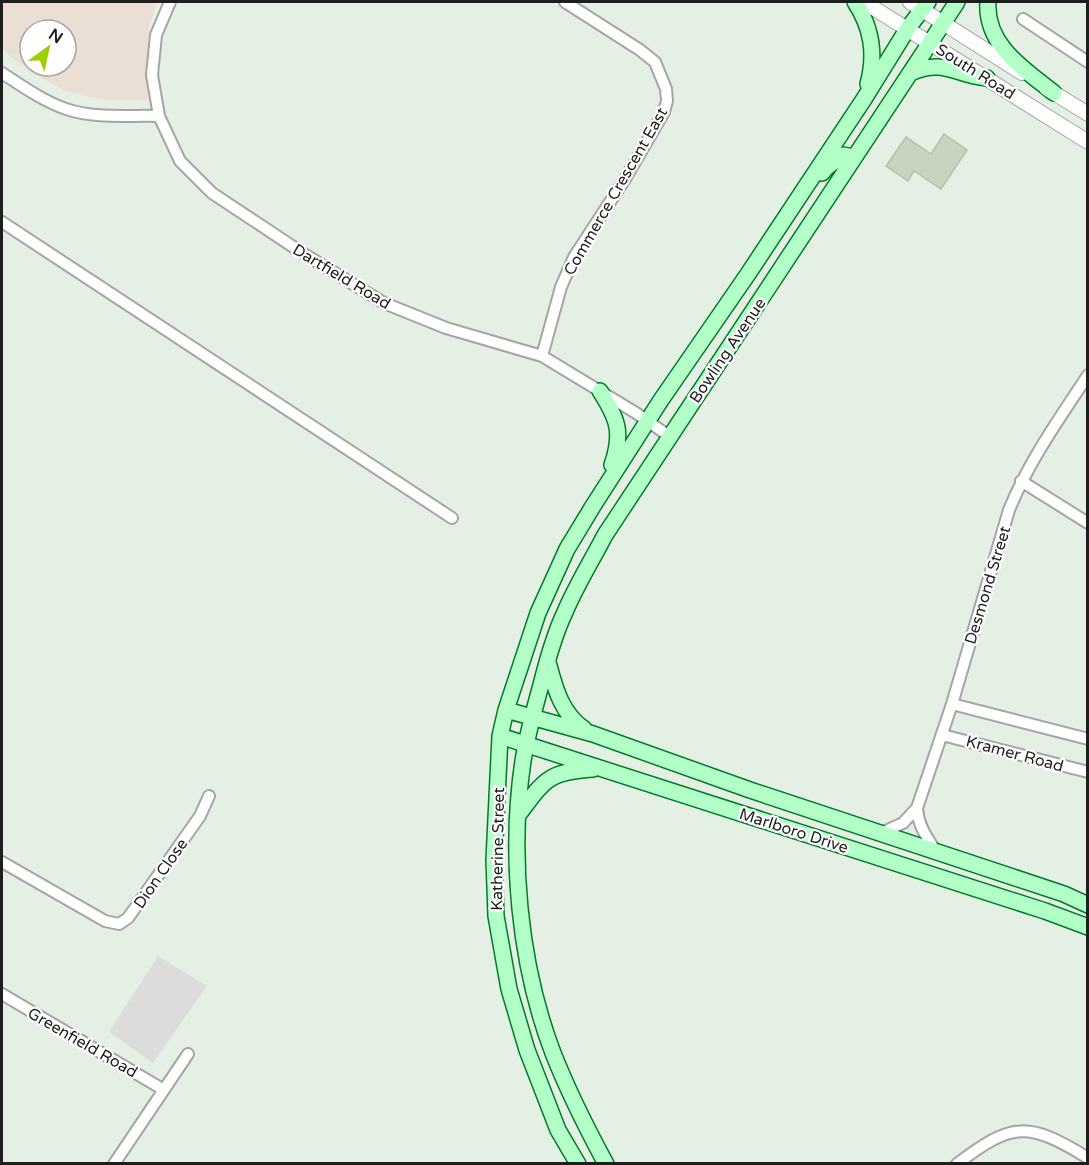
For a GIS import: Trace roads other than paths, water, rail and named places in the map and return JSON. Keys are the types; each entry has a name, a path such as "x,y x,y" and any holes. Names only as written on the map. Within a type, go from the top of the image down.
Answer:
{"main road":[{"path":"855,2 864,17 872,39 872,71 864,99"},
{"name":"Bowling Avenue","path":"532,717 548,660 565,612 605,535 957,2"},
{"path":"988,2 990,24 1002,48 1010,58 1054,93"},
{"name":"Bowling Avenue","path":"506,710 538,613 567,549 647,421 864,99 908,28 920,4"},
{"path":"910,74 922,68 940,66 987,78"},
{"path":"772,236 805,198 826,167 843,155 854,157"},
{"path":"600,391 616,421 619,437 606,485"},
{"path":"548,660 554,685 568,715 593,734"},
{"name":"Marlboro Drive","path":"506,710 593,734 750,790 1064,894 1088,905"},
{"name":"Katherine Street","path":"506,710 500,736 494,869 496,916 508,989 526,1050 558,1130 578,1164"},
{"name":"Katherine Street","path":"532,717 526,744 518,816 517,860 528,962 553,1052 580,1117 606,1164"},
{"name":"Marlboro Drive","path":"500,736 1045,911 1088,927"},
{"path":"518,816 535,793 551,777 572,770 599,768"}],"street":[{"name":"Dartfield Road","path":"170,2 156,35 152,75 159,116 180,161 212,193 304,254 384,303 414,316 542,356 669,436"},
{"name":"Commerce Crescent East","path":"542,356 555,305 570,265 664,112 667,101 666,89 655,62 565,2"},
{"name":"South Road","path":"864,2 1088,142"},
{"name":"South Road","path":"920,4 942,23 1088,114"},
{"path":"1023,19 1088,62"},
{"path":"2,72 34,93 67,109 87,113 159,116"},
{"path":"2,222 452,518"},
{"name":"Desmond Street","path":"917,808 952,704 990,570 1021,481 1088,375"},
{"path":"1021,481 1088,523"},
{"name":"Kramer Road","path":"952,704 1088,739"},
{"name":"Kramer Road","path":"942,735 1088,772"},
{"name":"Dion Close","path":"2,862 105,921 119,924 128,918 200,816 209,796"},
{"path":"881,833 903,823 917,808"},
{"path":"917,808 920,824 935,850"},
{"name":"Greenfield Road","path":"2,994 164,1090"},
{"path":"114,1164 188,1054"},
{"path":"957,1164 994,1137 1016,1130 1034,1132 1072,1148 1088,1158"}]}
